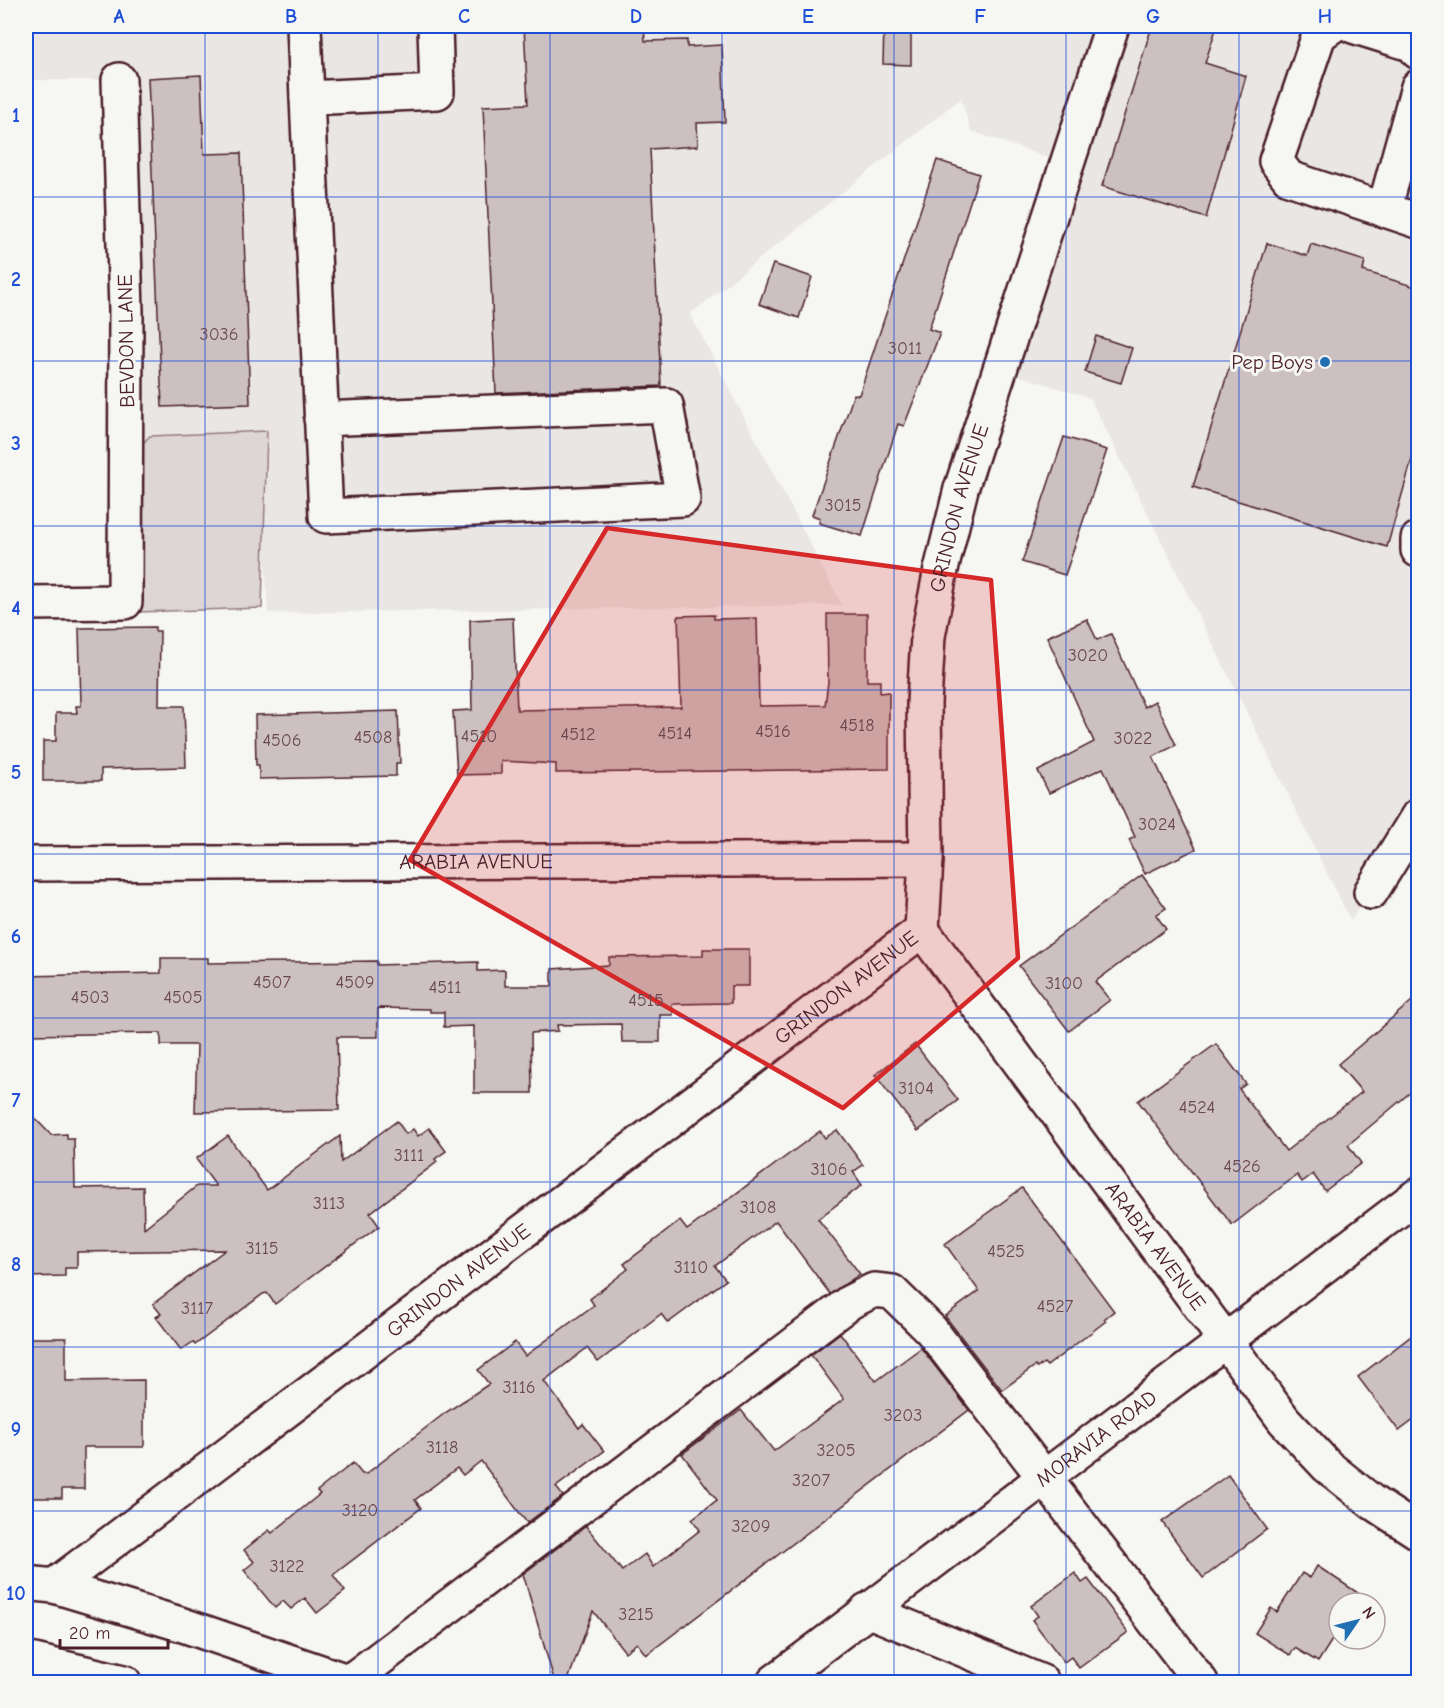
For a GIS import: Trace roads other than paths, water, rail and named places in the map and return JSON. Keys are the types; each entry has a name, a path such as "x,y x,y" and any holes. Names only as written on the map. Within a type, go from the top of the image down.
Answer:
{"street":[{"path":"304,26 321,419 326,516 683,499 666,405 321,419"},
{"path":"307,98 436,92 435,26"},
{"name":"GRINDON AVENUE","path":"40,1584 922,930 926,859 926,670 928,636 940,574 961,489 1112,26"},
{"path":"1332,26 1318,35 1276,161 1289,178 1419,221"},
{"path":"1353,26 1414,45 1419,52"},
{"name":"BEVDON LANE","path":"26,603 125,602 126,311 119,80"},
{"path":"1384,210 1419,87"},
{"path":"1419,539 1419,550"},
{"path":"1371,892 1419,816"},
{"name":"ARABIA AVENUE","path":"26,864 926,859"},
{"name":"ARABIA AVENUE","path":"922,930 1284,1420 1327,1466 1372,1502 1419,1532"},
{"name":"MORAVIA ROAD","path":"774,1683 867,1610 1419,1195"},
{"path":"40,1584 180,1624 350,1682 850,1302 874,1290 892,1292 912,1308 1200,1683"},
{"path":"867,1610 1042,1683"},
{"path":"26,1659 124,1683"}],"place":[{"name":"Pep Boys","path":"1325,362"}]}
